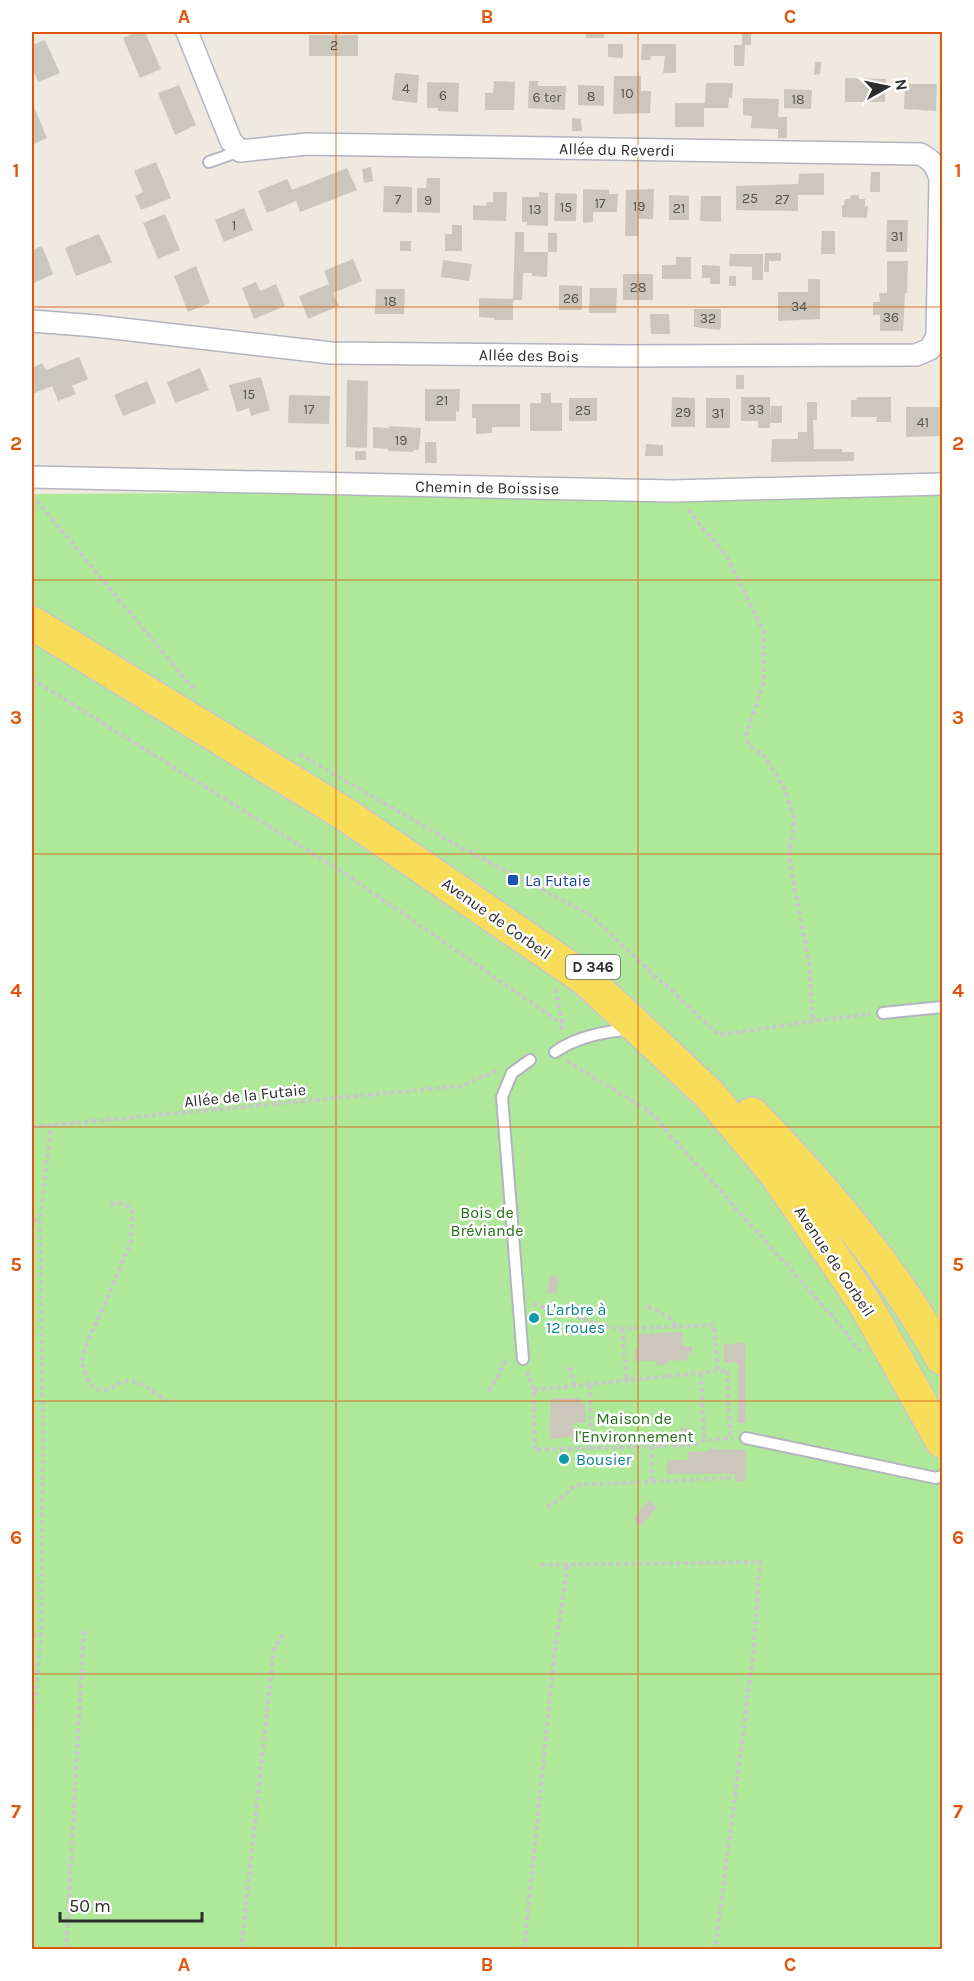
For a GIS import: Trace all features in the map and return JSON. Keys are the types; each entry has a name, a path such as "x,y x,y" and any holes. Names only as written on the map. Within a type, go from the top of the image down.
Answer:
{"main road":[{"name":"Avenue de Corbeil","path":"32,623 345,814 586,980 640,1028 709,1094 776,1173 864,1302 942,1441"},
{"name":"D 346","path":"345,814 477,888 571,949 617,985 681,1041 804,1167 892,1278 942,1358"},
{"path":"776,1173 863,1276 913,1356 942,1410"}],"street":[{"path":"187,32 231,141 240,151"},
{"name":"Allée du Reverdi","path":"240,151 307,144 920,154 931,160 938,171 940,180 940,254"},
{"name":"Allée des Bois","path":"32,321 96,326 331,353 624,356 916,355 930,349 938,336 940,254"},
{"name":"Chemin de Boissise","path":"32,477 672,491 942,484"}],"lane":[{"name":"Allée du Reverdi","path":"208,162 240,151"},
{"path":"883,1013 942,1007"},
{"path":"555,1052 567,1044 605,1032 640,1028"},
{"path":"523,1359 502,1097 512,1074 530,1060"},
{"path":"746,1438 936,1478 942,1476"}],"path":[{"path":"672,491 728,557 764,632 764,682 747,732 748,744 765,757 786,791 794,820 789,858 809,963 813,1021"},
{"path":"32,495 198,695 188,689"},
{"path":"32,679 344,873 562,1024"},
{"path":"291,749 446,838 590,915 719,1035 883,1013"},
{"path":"545,951 559,1002 562,1024 555,1052 649,1111 833,1317 862,1353"},
{"name":"Allée de la Futaie","path":"32,1127 461,1086 530,1060"},
{"path":"32,1734 41,1635 43,1438 40,1220 51,1126"},
{"path":"111,1204 123,1203 132,1210 131,1242 89,1338 81,1362 87,1378 95,1389 107,1391 125,1381 140,1383 167,1401"},
{"path":"32,1220 40,1220"},
{"path":"540,1306 617,1329 714,1325 718,1371"},
{"path":"648,1306 670,1318 676,1326"},
{"path":"622,1329 627,1380"},
{"path":"489,1391 504,1363 521,1344"},
{"path":"523,1359 534,1390 535,1450 694,1444 704,1440 746,1438"},
{"path":"570,1366 574,1386"},
{"path":"534,1390 727,1370 730,1438"},
{"path":"701,1373 704,1440"},
{"path":"590,1384 592,1448"},
{"path":"652,1446 652,1482"},
{"path":"547,1507 564,1496 575,1485 732,1478"},
{"path":"542,1565 760,1562 753,1656 715,1950"},
{"path":"524,1950 554,1658 568,1564"},
{"path":"66,1950 84,1630"},
{"path":"242,1950 274,1648 283,1634"},
{"path":"32,1635 41,1635"}],"green space":[{"name":"Bois de Bréviande","path":"942,489 942,1949 32,1949 32,494"}],"building":[{"path":"138,32 145,32 161,69 140,78 123,38"},
{"path":"586,32 604,32 604,38 586,38"},
{"path":"742,32 751,32 751,45 745,45 744,66 734,66 734,45 742,45"},
{"path":"309,35 358,35 358,56 309,56"},
{"path":"45,40 60,73 38,82 32,68 32,45"},
{"path":"608,44 623,44 623,58 608,57"},
{"path":"642,44 676,44 676,73 663,73 665,56 651,56 650,60 641,60"},
{"path":"815,62 821,62 820,74 814,75"},
{"path":"395,73 419,75 417,103 392,100"},
{"path":"614,76 641,76 641,91 651,91 650,113 613,114"},
{"path":"845,78 886,79 885,102 845,102"},
{"path":"494,81 515,82 514,110 485,110 485,93 493,93"},
{"path":"529,81 538,81 538,86 566,86 565,110 528,108"},
{"path":"427,82 459,83 458,112 427,108"},
{"path":"706,83 733,83 732,98 729,98 728,108 704,108 704,127 675,127 675,103 705,103"},
{"path":"905,84 937,84 936,111 904,109"},
{"path":"179,85 196,125 175,135 158,93"},
{"path":"578,85 604,86 604,106 578,105"},
{"path":"784,89 812,90 811,109 784,108"},
{"path":"743,98 779,99 778,117 787,117 787,138 778,138 778,129 751,128 752,116 743,115"},
{"path":"32,102 47,138 32,145"},
{"path":"572,118 581,119 582,131 572,131"},
{"path":"156,162 171,198 141,210 135,196 143,192 134,171"},
{"path":"371,167 373,181 364,183 362,169"},
{"path":"347,168 357,190 300,212 296,201 267,213 258,191 287,179 292,190"},
{"path":"871,172 880,172 880,192 870,192"},
{"path":"824,173 824,195 798,195 798,211 736,210 736,186 798,184 799,174"},
{"path":"427,178 440,178 440,213 417,212 417,188 426,188"},
{"path":"384,186 412,187 412,213 383,212"},
{"path":"583,189 609,190 609,194 618,194 617,212 593,212 593,222 583,223"},
{"path":"654,189 653,219 638,219 638,236 625,236 626,190"},
{"path":"493,192 507,192 506,221 473,220 473,205 486,206 487,202 493,202"},
{"path":"539,192 548,193 548,226 527,225 527,222 522,222 522,197 539,197"},
{"path":"555,193 577,194 576,221 554,221"},
{"path":"669,195 689,196 689,220 669,220"},
{"path":"851,195 859,195 859,199 865,199 865,206 868,206 867,218 842,217 842,205 845,199 850,199"},
{"path":"701,196 721,196 721,222 700,221"},
{"path":"244,208 253,230 224,242 215,220"},
{"path":"165,214 180,250 158,259 143,223"},
{"path":"887,220 908,220 907,252 886,252"},
{"path":"452,225 462,225 462,251 445,251 445,234 452,234"},
{"path":"822,231 835,231 835,254 821,254"},
{"path":"515,232 524,232 524,252 548,252 547,277 523,273 522,300 513,300"},
{"path":"548,233 557,233 557,252 548,252"},
{"path":"99,234 112,262 76,276 65,248"},
{"path":"400,241 411,241 411,251 400,251"},
{"path":"42,246 53,274 32,284 32,250"},
{"path":"765,253 781,253 781,261 769,261 769,272 764,272"},
{"path":"730,254 763,254 763,280 752,280 752,267 729,266"},
{"path":"676,257 691,257 691,279 662,279 662,265 676,265"},
{"path":"353,259 362,281 333,293 339,306 308,319 299,296 329,284 324,271"},
{"path":"443,260 472,264 469,281 441,277"},
{"path":"887,261 908,261 903,331 880,331 880,315 873,315 873,302 880,302 879,293 887,293"},
{"path":"702,265 720,266 720,284 710,284 710,278 702,278"},
{"path":"196,266 210,303 188,312 174,276"},
{"path":"623,274 653,274 653,300 623,300"},
{"path":"729,276 736,276 736,286 729,286"},
{"path":"808,279 820,279 820,319 778,321 778,292 808,292"},
{"path":"256,282 260,291 276,284 285,306 254,319 242,288"},
{"path":"559,285 582,286 582,310 559,310"},
{"path":"590,288 617,288 616,313 589,313"},
{"path":"376,289 405,289 404,314 375,314"},
{"path":"479,298 513,299 513,320 479,317"},
{"path":"694,309 721,309 721,328 719,330 694,327"},
{"path":"650,314 669,314 670,334 651,334"},
{"path":"79,357 88,379 72,386 76,394 58,401 52,386 32,394 32,368 42,363 46,370"},
{"path":"200,368 209,390 175,403 167,382"},
{"path":"736,375 744,375 744,389 736,389"},
{"path":"261,377 270,410 251,416 249,408 237,412 229,385"},
{"path":"347,380 368,381 367,448 346,447"},
{"path":"147,381 156,403 123,416 114,395"},
{"path":"425,389 460,389 459,412 456,411 456,421 425,421"},
{"path":"541,393 551,393 551,403 562,403 562,431 530,431 530,403 541,403"},
{"path":"289,395 330,396 329,424 288,423"},
{"path":"672,397 695,398 695,427 671,427"},
{"path":"741,397 770,397 770,421 771,406 782,406 782,423 770,423 770,428 758,428 758,421 741,421"},
{"path":"857,397 891,397 891,422 876,422 877,417 851,417 851,400 856,400"},
{"path":"569,398 597,398 597,421 569,421"},
{"path":"706,398 730,398 730,428 706,428"},
{"path":"807,402 817,402 817,420 813,420 814,449 842,449 842,452 854,452 854,461 771,462 772,439 798,439 798,432 807,432"},
{"path":"472,404 520,404 520,427 492,427 492,433 476,434 476,418 472,418"},
{"path":"906,407 940,407 941,436 906,437"},
{"path":"389,426 421,428 419,450 413,450 413,452 388,451 388,449 373,448 373,427 388,428 388,430"},
{"path":"425,442 436,442 437,463 425,463"},
{"path":"646,444 663,445 663,456 645,456"},
{"path":"355,451 366,451 366,460 355,460"},
{"path":"550,1276 559,1277 556,1294 547,1293"},
{"path":"682,1332 683,1346 692,1346 692,1353 687,1353 688,1360 668,1361 668,1364 656,1365 655,1361 635,1361 635,1350 639,1348 638,1334"},
{"path":"745,1343 746,1423 738,1423 738,1363 724,1362 724,1344"},
{"path":"551,1398 581,1398 581,1404 585,1404 586,1423 573,1423 574,1437 549,1439"},
{"path":"680,1428 691,1428 692,1438 681,1439"},
{"path":"708,1449 746,1450 746,1481 735,1481 735,1474 667,1474 667,1460 688,1460 687,1452 709,1451"},
{"path":"649,1500 657,1507 641,1526 633,1519"}],"place":[{"name":"La Futaie","path":"513,880"},
{"name":"L'arbre à 12 roues","path":"534,1318"},
{"name":"Bousier","path":"564,1459"}],"park label":[{"name":"Maison de l'Environnement","path":"634,1427"}]}
